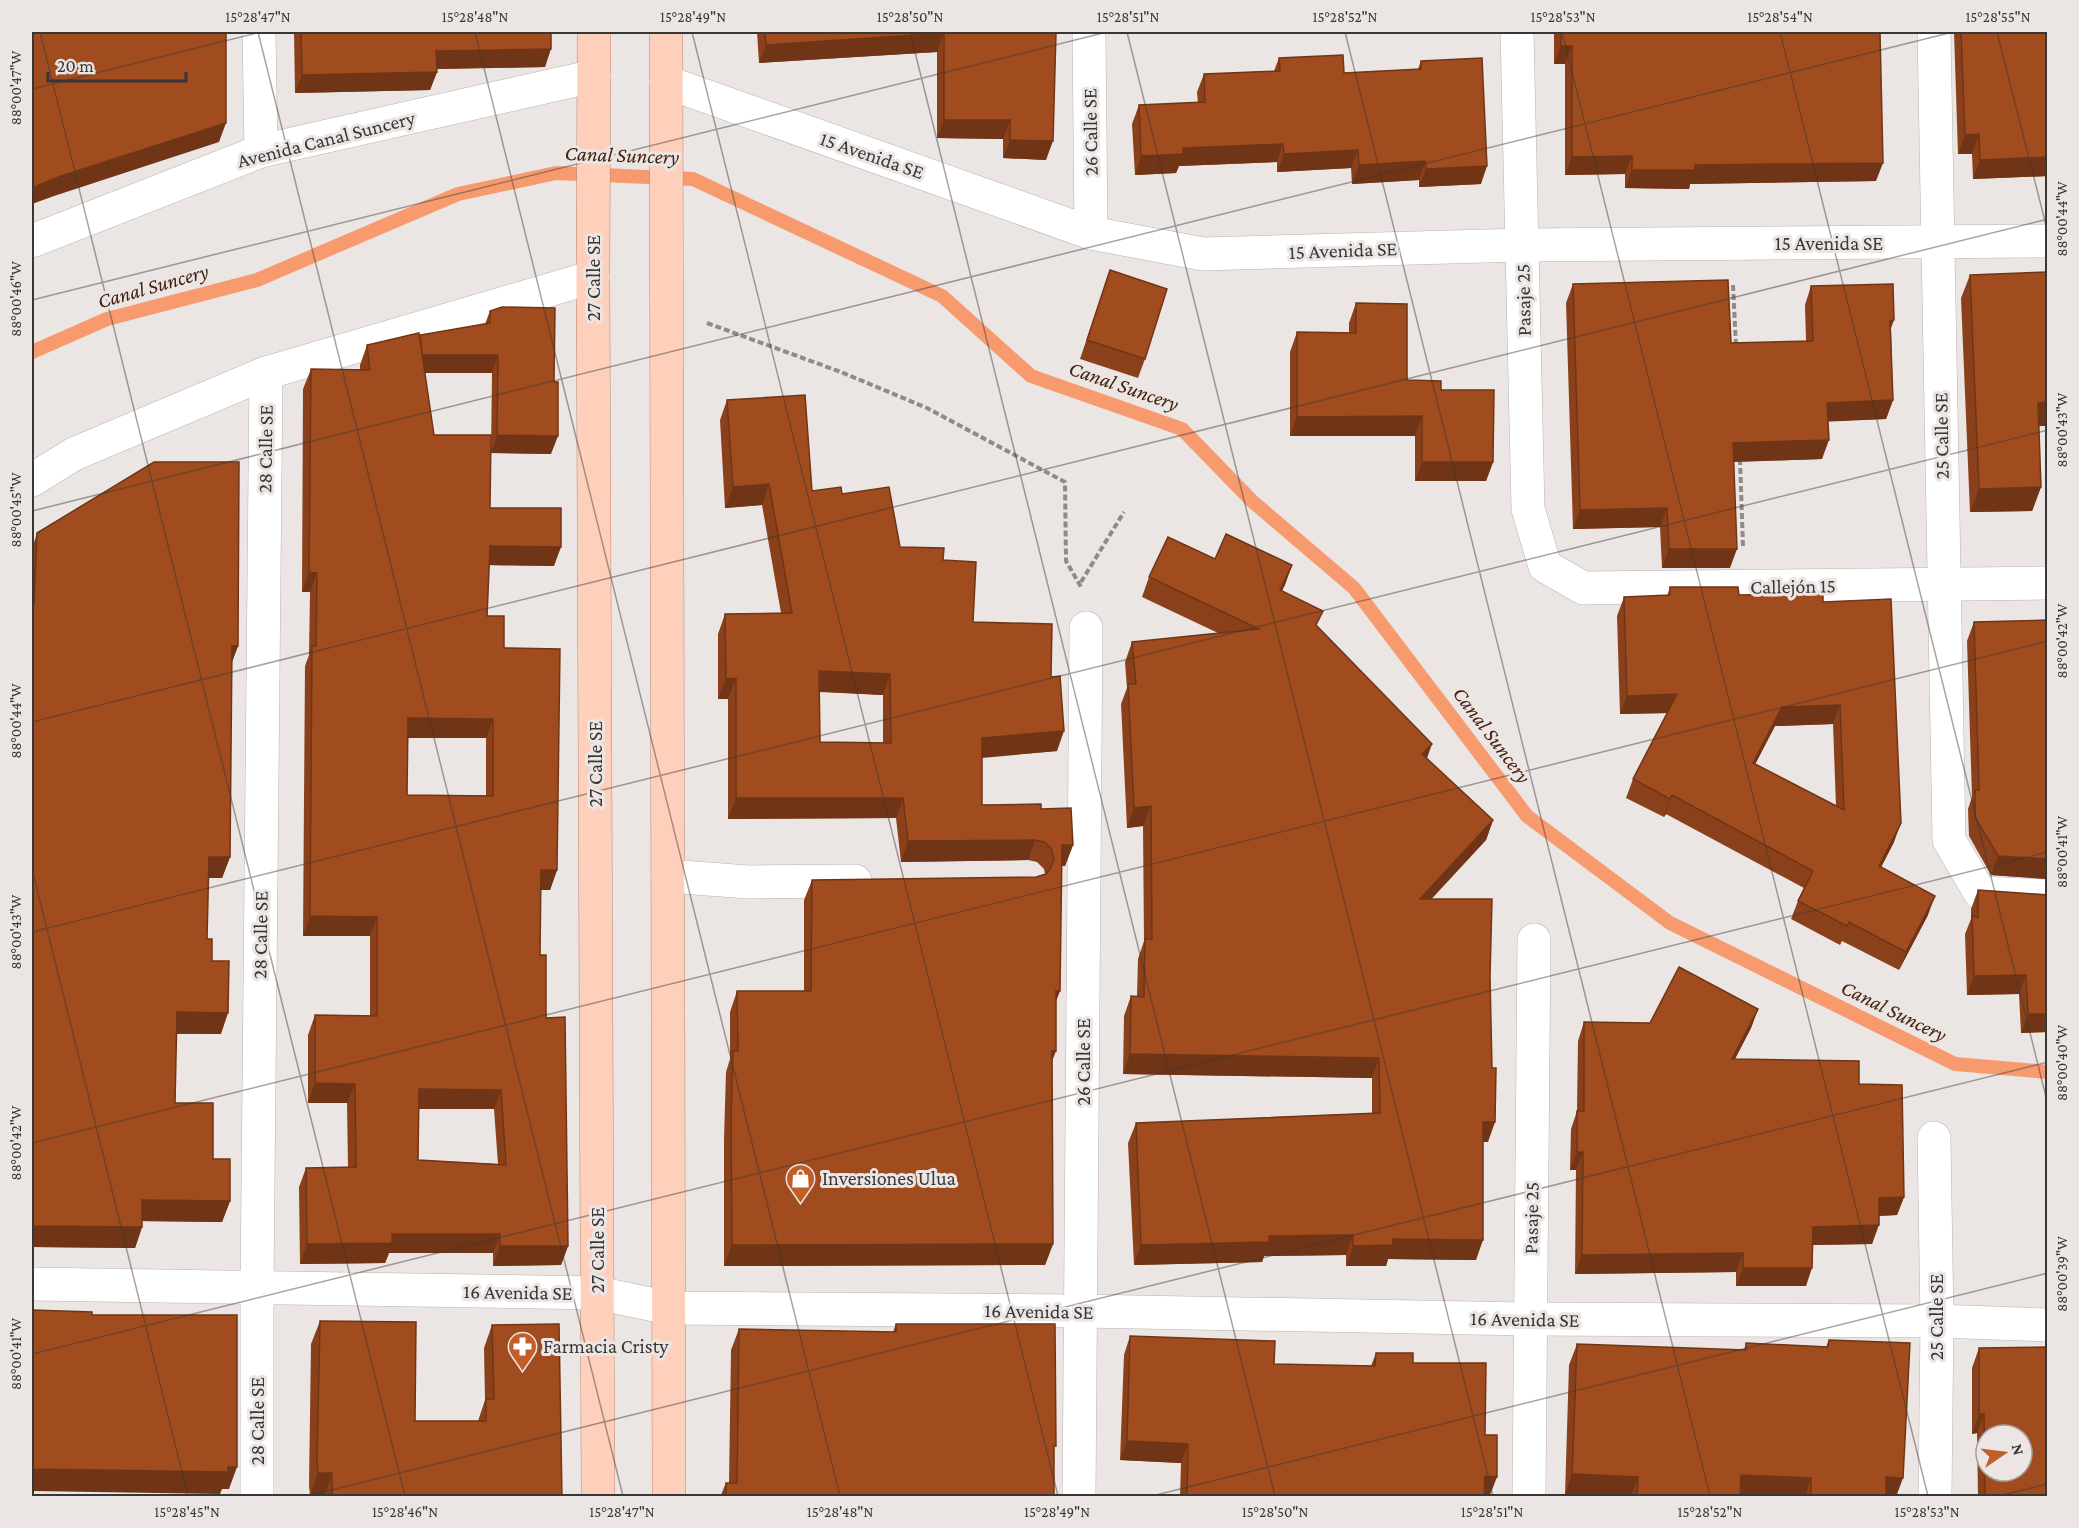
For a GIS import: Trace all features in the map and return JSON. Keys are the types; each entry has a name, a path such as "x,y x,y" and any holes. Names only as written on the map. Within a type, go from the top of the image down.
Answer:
{"main road":[{"name":"27 Calle SE","path":"594,32 598,1497"},
{"path":"666,32 669,1497"}],"street":[{"path":"259,32 261,151"},
{"name":"26 Calle SE","path":"1089,32 1091,233"},
{"name":"Pasaje 25","path":"1517,32 1528,509 1545,566"},
{"name":"25 Calle SE","path":"1934,32 1949,840 1980,893 2048,896"},
{"name":"15 Avenida SE","path":"666,82 1091,233 1203,254 1522,245 2048,241"},
{"name":"Avenida Canal Suncery","path":"32,241 261,151 594,91"},
{"path":"32,480 74,454 266,373 593,277"},
{"name":"28 Calle SE","path":"257,1497 256,1287 266,373"},
{"name":"Callejón 15","path":"1545,566 1583,588 2048,583"},
{"name":"26 Calle SE","path":"1079,1497 1086,628"},
{"path":"668,876 748,882 888,880"},
{"name":"Pasaje 25","path":"1529,1497 1534,940"},
{"name":"25 Calle SE","path":"1934,1138 1937,1321 1935,1497"},
{"name":"16 Avenida SE","path":"32,1284 597,1293 669,1308 1081,1311 1530,1319 1937,1321 2048,1325"}],"path":[{"path":"1730,243 1736,352"},
{"path":"667,308 841,372 927,408 1065,482 1066,561 1081,582 1086,628"},
{"path":"1740,458 1744,587"},
{"path":"1081,582 1124,512"}],"building":[{"path":"32,32 226,32 226,123 61,176 32,188"},
{"path":"301,32 551,32 551,49 436,51 437,72 302,75"},
{"path":"765,32 1056,32 1053,141 1010,140 1010,120 944,120 944,33 766,45"},
{"path":"1561,32 1880,32 1883,163 1695,165 1695,170 1632,170 1632,156 1572,157 1572,46 1561,46"},
{"path":"1961,32 2048,32 2048,157 1980,160 1979,134 1965,135"},
{"path":"1343,55 1344,73 1421,69 1421,61 1482,58 1487,166 1426,169 1425,161 1359,165 1358,150 1284,154 1283,144 1183,148 1183,154 1141,156 1139,105 1205,102 1204,74 1280,71 1279,58"},
{"path":"1110,270 1167,289 1145,359 1087,340"},
{"path":"2048,272 2048,402 2038,403 2041,487 1979,489 1970,275"},
{"path":"1728,280 1731,343 1813,341 1811,286 1893,284 1894,320 1890,321 1893,400 1827,403 1829,440 1733,443 1737,549 1669,549 1667,508 1580,510 1573,284"},
{"path":"1356,303 1407,304 1407,380 1441,381 1441,390 1494,390 1493,462 1422,462 1422,416 1297,417 1297,332 1356,333"},
{"path":"502,307 555,308 554,382 558,382 558,436 497,435 498,355 422,355 420,335 490,323 490,311"},
{"path":"419,333 434,435 491,435 490,508 561,508 561,547 490,546 487,616 504,616 504,648 560,649 557,870 541,870 540,955 546,955 546,1018 565,1017 568,1246 500,1246 500,1234 392,1234 392,1243 307,1244 306,1168 356,1167 355,1084 315,1083 315,1015 377,1016 377,917 310,916 312,646 316,646 317,573 309,572 311,369 370,370 367,345","holes":["408,718 493,719 493,796 407,795","419,1089 501,1090 506,1165 418,1160"]},
{"path":"805,395 812,491 841,487 842,494 889,487 900,547 944,548 943,560 976,562 973,622 1052,624 1051,677 1060,676 1064,731 982,738 982,805 1041,804 1041,809 1071,808 1073,845 1062,845 1060,991 1056,991 1056,1051 1052,1051 1053,1244 732,1245 731,1119 733,1051 738,1051 737,991 811,991 812,880 1036,877 1046,874 1054,859 1051,848 1044,842 1035,840 908,841 903,798 736,798 736,678 726,679 725,614 792,613 769,484 733,487 727,400","holes":["819,671 890,674 891,743 820,742"]},
{"path":"154,462 239,462 238,646 232,646 230,857 209,857 207,939 212,939 212,961 229,961 228,1013 177,1012 175,1103 213,1103 213,1159 230,1159 230,1201 142,1200 142,1227 32,1226 32,604 34,604 37,533"},
{"path":"1226,534 1292,565 1280,590 1323,611 1316,625 1432,744 1422,754 1493,820 1420,899 1492,899 1490,977 1492,1068 1496,1068 1495,1122 1483,1122 1483,1240 1393,1239 1393,1245 1353,1246 1353,1235 1269,1236 1269,1242 1141,1245 1136,1123 1380,1113 1379,1058 1130,1054 1131,996 1144,997 1145,939 1152,939 1151,806 1134,808 1128,684 1136,684 1132,642 1259,629 1149,577 1168,537 1215,559"},
{"path":"1670,587 1738,587 1739,595 1823,593 1823,602 1891,599 1901,823 1879,866 1935,896 1906,952 1849,922 1847,926 1798,901 1813,871 1672,795 1670,799 1633,779 1677,694 1627,696 1624,597 1670,595","holes":["1840,705 1844,810 1753,763 1782,707"]},
{"path":"2048,620 2048,859 1998,856 1975,817 1975,790 1979,790 1974,622"},
{"path":"1978,890 2048,895 2048,1014 2028,1014 2026,975 1974,976 1972,915 1978,918"},
{"path":"1679,967 1758,1009 1732,1059 1859,1061 1859,1084 1902,1085 1904,1197 1879,1198 1879,1225 1813,1227 1812,1268 1743,1268 1743,1253 1582,1255 1583,1152 1577,1152 1577,1111 1584,1111 1584,1022 1650,1023"},
{"path":"32,1310 92,1312 92,1315 237,1315 237,1467 228,1467 228,1472 33,1469 32,1497"},
{"path":"320,1321 416,1322 415,1421 486,1421 486,1399 494,1399 492,1325 559,1324 562,1497 332,1497 332,1473 318,1473 317,1461"},
{"path":"896,1324 1055,1324 1054,1497 726,1497 726,1483 737,1483 739,1329 896,1332"},
{"path":"1130,1336 1275,1341 1274,1364 1375,1366 1376,1353 1413,1353 1413,1363 1486,1363 1485,1435 1497,1435 1497,1477 1485,1476 1484,1497 1187,1497 1188,1444 1127,1441"},
{"path":"1829,1340 1910,1343 1903,1478 1886,1477 1886,1497 1811,1497 1811,1478 1741,1475 1740,1497 1637,1497 1638,1477 1572,1474 1577,1344 1746,1350 1746,1343 1828,1347"},
{"path":"2048,1347 2048,1497 1985,1497 1985,1483 2034,1483 2034,1423 1984,1423 1984,1414 1979,1414 1979,1348"}],"waterway":[{"name":"Canal Suncery","path":"32,352 107,319 257,280 458,194 556,173 693,179 942,296 1031,376 1182,429 1252,501 1354,588 1527,816 1670,923 1955,1064 2048,1072"}],"place":[{"name":"Inversiones Ulua","path":"801,1204"},
{"name":"Farmacia Cristy","path":"522,1372"}]}
